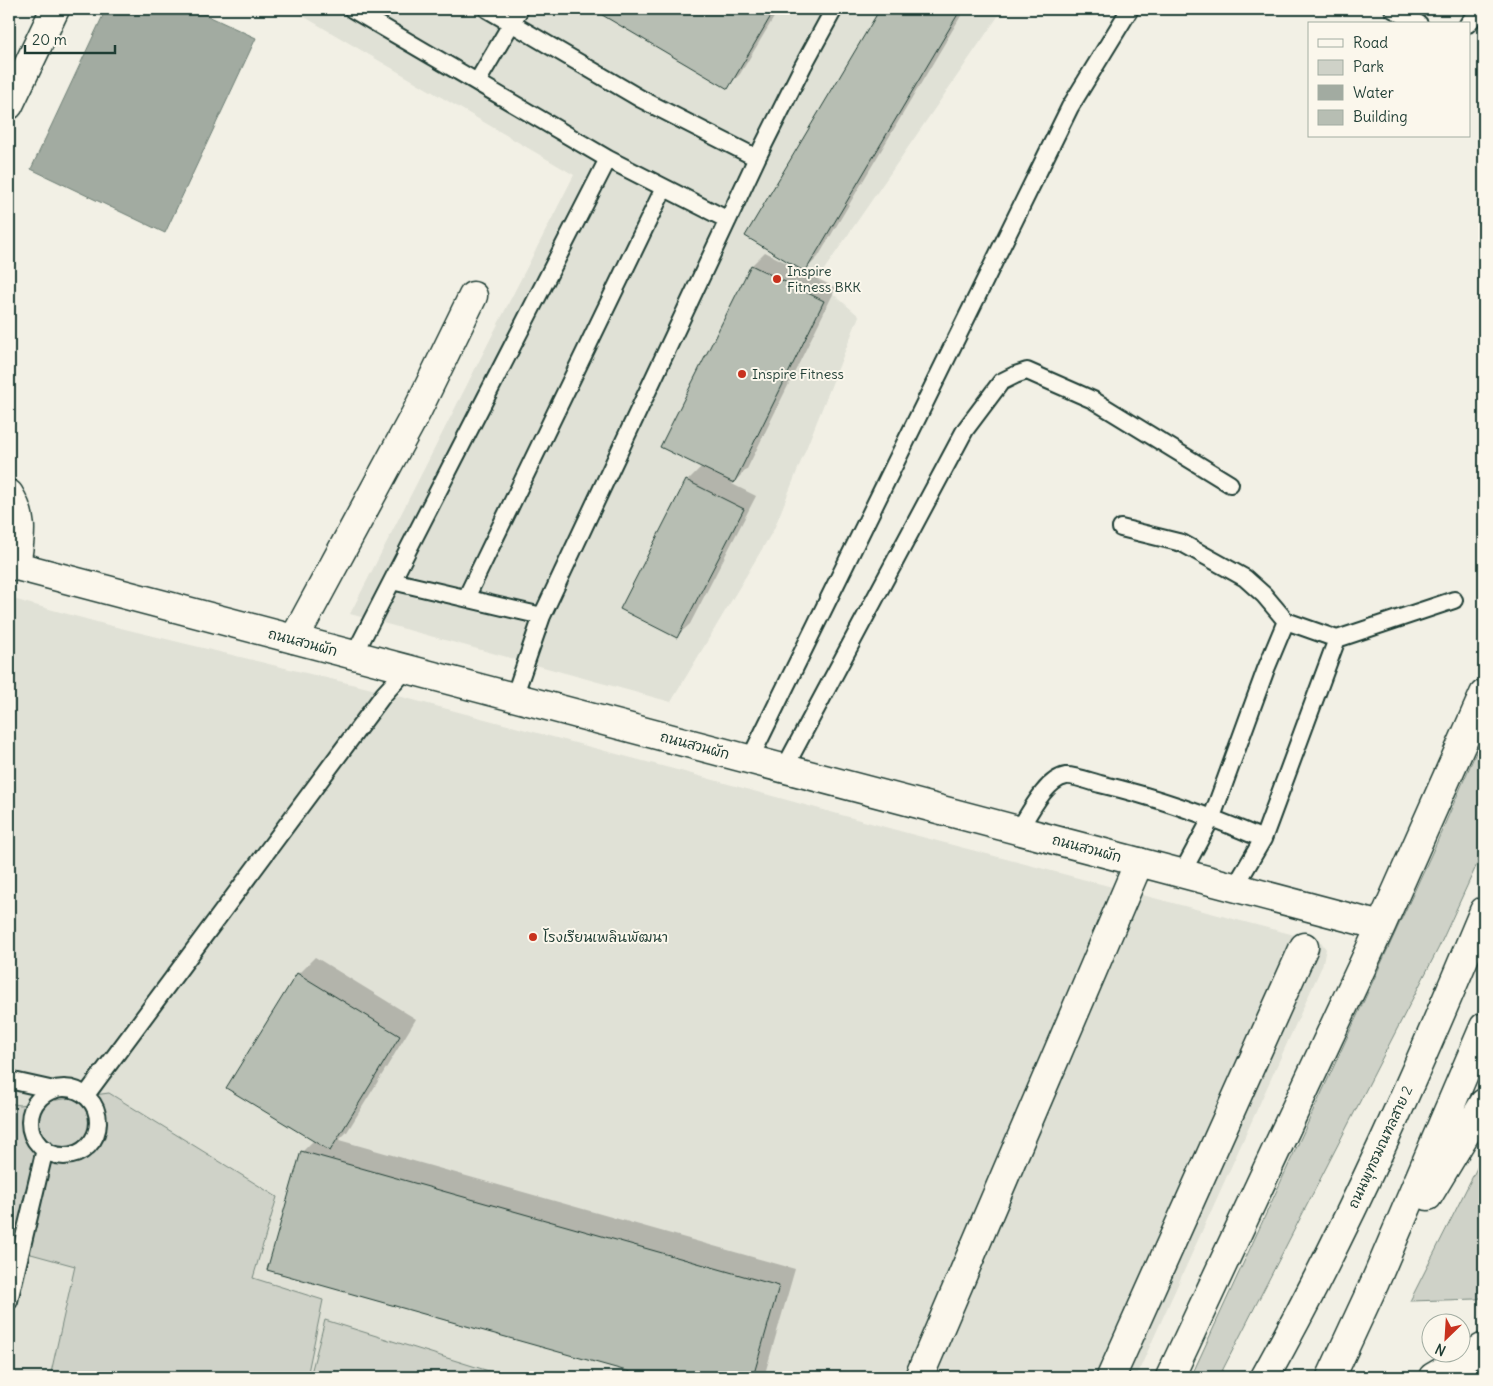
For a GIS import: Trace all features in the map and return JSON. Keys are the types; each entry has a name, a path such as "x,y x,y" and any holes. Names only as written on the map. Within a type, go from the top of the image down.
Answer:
{"street":[{"path":"9,105 55,9"},
{"path":"294,639 421,404 473,296"},
{"path":"9,494 14,502 21,525 12,565"},
{"name":"ถนนสวนผัก","path":"12,565 1381,926"},
{"path":"1170,1377 1381,926 1484,694"},
{"path":"919,1377 1139,862"},
{"name":"ถนนพุทธมณฑลสาย 2","path":"1265,1377 1294,1324 1387,1137 1484,911"},
{"path":"1111,1377 1304,947"},
{"path":"1331,1377 1375,1282 1484,1027"},
{"path":"1375,1282 1484,1103"},
{"path":"1432,1377 1484,1347"}],"lane":[{"path":"352,9 608,159 728,220"},
{"path":"488,9 641,99 757,158"},
{"path":"477,82 520,9"},
{"path":"514,697 542,616 757,158 834,9"},
{"path":"750,759 1070,108 1130,9"},
{"path":"1393,9 1416,22"},
{"path":"1470,22 1480,9"},
{"path":"354,655 608,159"},
{"path":"466,598 664,188"},
{"path":"784,768 965,430 1001,382 1027,371 1093,400 1230,484"},
{"path":"1120,528 1182,544 1245,578 1264,595 1286,621 1337,639 1454,600"},
{"path":"392,581 542,616"},
{"path":"1182,873 1212,817 1266,668 1286,621"},
{"path":"1235,887 1263,839 1337,639"},
{"path":"86,1096 384,694 407,669"},
{"path":"1019,830 1044,791 1052,783 1066,776 1142,794 1212,817 1263,839"},
{"path":"9,1080 54,1090"},
{"path":"65,1088 75,1090 86,1096 93,1104 98,1115 98,1127 94,1138 87,1147 77,1153 66,1156 54,1154 37,1142 30,1122 32,1111 37,1102 45,1094 54,1090 65,1088"},
{"path":"9,1301 45,1149"}],"shaded area":[{"path":"291,9 1003,9 817,280 859,316 774,529 671,702 350,614 574,175"},
{"name":"โรงเรียนเพลินพัฒนา","path":"9,598 104,624 368,688 1321,942 1326,949 1322,966 1136,1377 9,1377"}],"green space":[{"path":"1484,734 1484,849 1439,947 1219,1377 1191,1377 1436,844"},
{"path":"109,1093 277,1197 253,1278 323,1300 307,1377 50,1377 75,1266 9,1248 9,1103 19,1105"},
{"path":"1484,1154 1484,1297 1476,1299 1410,1301"},
{"path":"325,1320 508,1377 310,1377"}],"water":[{"path":"106,9 193,9 256,38 165,233 31,169"}],"building":[{"path":"592,9 775,9 728,89"},
{"path":"880,9 961,9 805,272 745,236"},
{"name":"Inspire Fitness","path":"751,265 824,301 734,483 660,447"},
{"path":"686,480 744,509 677,638 620,609"},
{"path":"297,973 400,1036 330,1151 226,1088"},
{"path":"301,1151 779,1286 753,1377 648,1377 267,1270"}],"place":[{"name":"Inspire Fitness BKK","path":"777,279"},
{"name":"Inspire Fitness","path":"742,374"},
{"name":"โรงเรียนเพลินพัฒนา","path":"533,937"}]}
